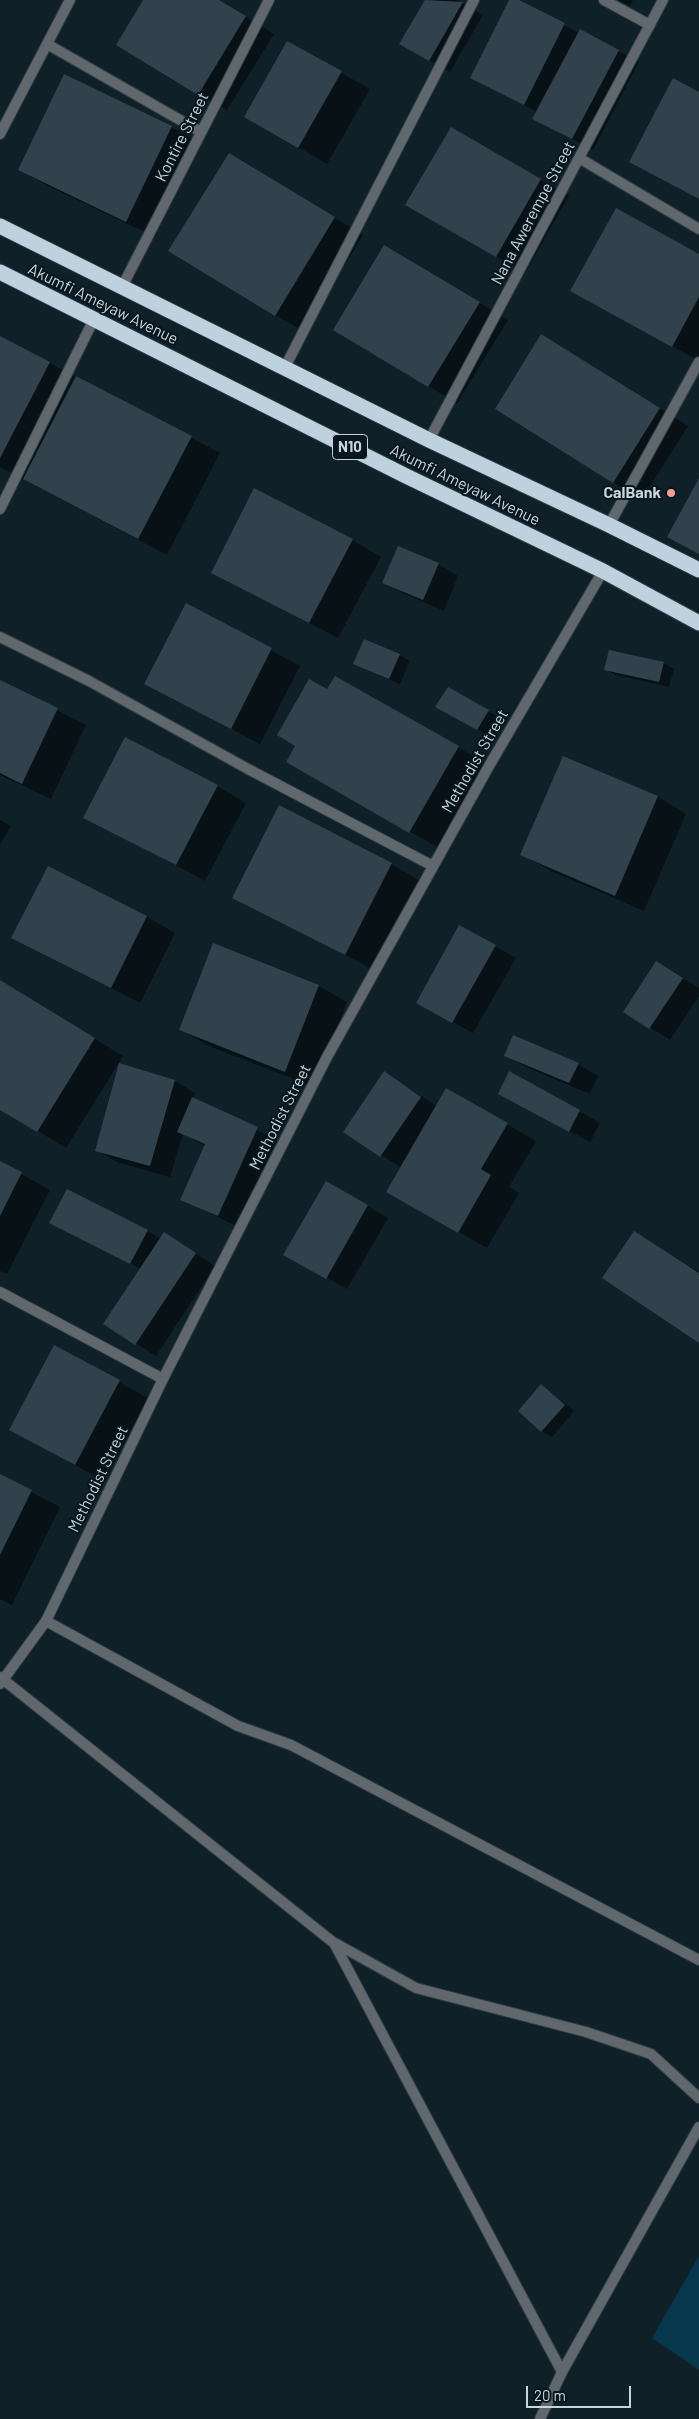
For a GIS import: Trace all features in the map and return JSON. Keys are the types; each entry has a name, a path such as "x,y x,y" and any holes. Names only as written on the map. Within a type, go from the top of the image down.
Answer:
{"highway":[{"name":"Akumfi Ameyaw Avenue","path":"0,226 429,440 609,525 699,570"},
{"name":"Akumfi Ameyaw Avenue","path":"0,272 406,476 603,571 699,623"}],"street":[{"path":"0,134 70,0"},
{"name":"Kontire Street","path":"122,287 268,0"},
{"path":"284,368 474,0"},
{"path":"604,0 650,25"},
{"name":"Nana Awerempe Street","path":"429,440 664,0"},
{"path":"47,44 201,132"},
{"path":"579,158 699,229"},
{"path":"0,509 94,319"},
{"path":"609,525 699,362"},
{"name":"Methodist Street","path":"1,1680 46,1621 163,1379 327,1057 433,866 603,571"},
{"path":"0,637 89,681 248,769 433,866"},
{"path":"0,1292 163,1379"},
{"path":"46,1621 238,1726 291,1745 699,1960"},
{"path":"1,1680 334,1943 416,1988 586,2032 651,2054 699,2098"},
{"path":"334,1943 562,2372"},
{"path":"540,2419 562,2372 699,2127"}],"shaded area":[{"path":"699,2256 699,2370 652,2338"}],"building":[{"path":"143,0 219,0 246,16 198,95 116,45"},
{"path":"425,0 463,2 429,61 399,44"},
{"path":"509,0 519,0 565,23 524,105 470,78"},
{"path":"580,29 619,50 572,139 532,119"},
{"path":"287,41 342,71 298,148 244,117"},
{"path":"64,74 172,126 126,222 18,170"},
{"path":"673,78 699,92 699,199 629,162"},
{"path":"451,127 541,179 496,257 405,205"},
{"path":"229,153 335,217 275,316 168,251"},
{"path":"616,208 699,254 699,297 672,347 570,291"},
{"path":"384,245 480,302 428,387 333,330"},
{"path":"541,334 660,408 613,483 495,409"},
{"path":"0,336 50,362 0,458"},
{"path":"76,376 192,436 138,539 23,479"},
{"path":"699,478 699,554 667,537"},
{"path":"254,488 353,539 309,623 211,573"},
{"path":"398,546 439,563 423,600 382,583"},
{"path":"186,603 272,648 231,729 144,684"},
{"path":"364,639 400,654 389,679 353,664"},
{"path":"609,650 664,662 659,682 604,670"},
{"path":"335,676 459,746 409,833 286,762 295,746 277,735 309,679 327,689"},
{"path":"0,680 58,708 22,784 0,773"},
{"path":"448,687 489,710 477,730 435,707"},
{"path":"125,737 218,785 176,865 83,818"},
{"path":"563,756 658,796 615,896 520,855"},
{"path":"279,805 392,863 345,955 232,898"},
{"path":"48,866 147,916 111,988 11,938"},
{"path":"459,925 496,945 452,1023 416,1003"},
{"path":"213,943 319,985 285,1072 179,1030"},
{"path":"656,961 683,978 649,1029 623,1012"},
{"path":"0,980 95,1038 37,1132 0,1110"},
{"path":"513,1035 579,1063 569,1083 504,1056"},
{"path":"119,1063 175,1080 150,1166 95,1151"},
{"path":"384,1071 421,1097 380,1157 343,1132"},
{"path":"509,1071 580,1110 569,1132 498,1094"},
{"path":"446,1088 508,1123 481,1169 491,1175 458,1233 386,1192"},
{"path":"192,1097 258,1127 218,1216 180,1200 205,1144 177,1132"},
{"path":"0,1161 22,1172 0,1216"},
{"path":"326,1181 368,1205 326,1279 283,1255"},
{"path":"67,1189 148,1230 130,1264 49,1223"},
{"path":"634,1231 699,1273 699,1343 602,1278"},
{"path":"164,1232 196,1253 135,1345 103,1324"},
{"path":"54,1345 120,1380 75,1465 9,1430"},
{"path":"541,1384 565,1405 541,1432 518,1411"},
{"path":"0,1474 32,1490 0,1555"}],"place":[{"name":"CalBank","path":"671,493"}]}
